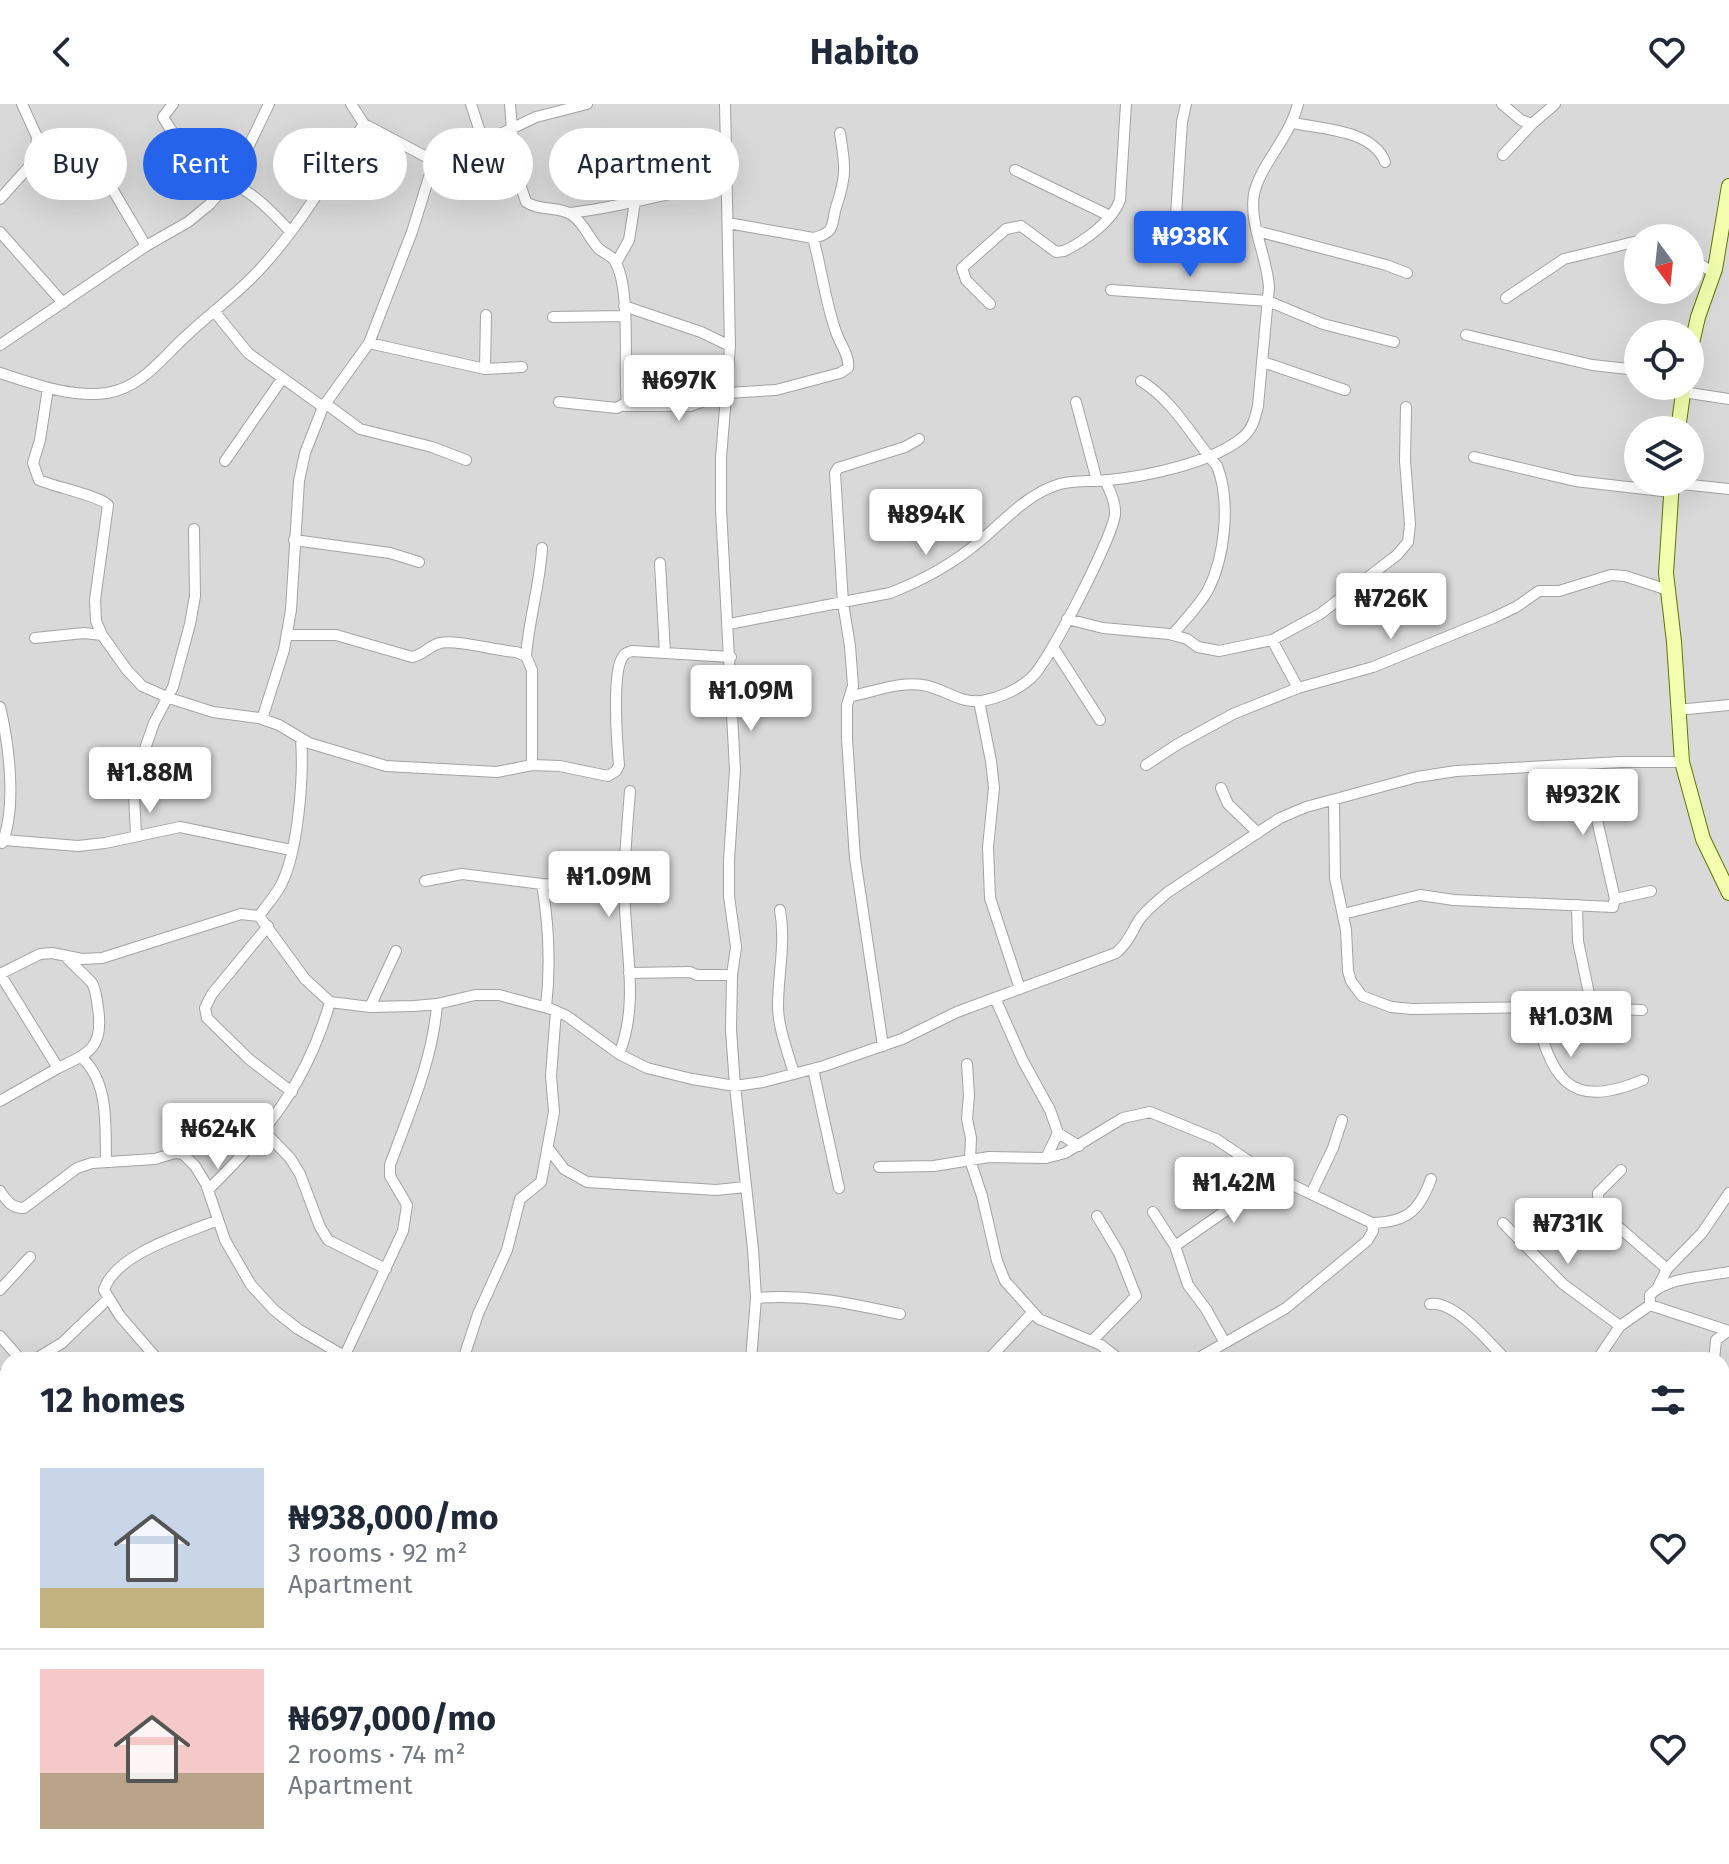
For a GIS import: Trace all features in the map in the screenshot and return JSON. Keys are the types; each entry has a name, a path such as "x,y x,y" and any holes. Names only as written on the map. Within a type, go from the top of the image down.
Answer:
{"street":[{"path":"22,104 33,128"},
{"path":"169,128 163,117 173,104"},
{"path":"257,128 269,104"},
{"path":"351,104 364,124 423,155"},
{"path":"471,104 479,128"},
{"path":"510,104 515,168 526,202 534,208 551,208 569,213 643,200"},
{"path":"509,128 536,117 587,104"},
{"path":"725,104 725,128"},
{"path":"990,304 966,280 962,268 1006,229 1021,226 1056,252 1064,251 1110,216 1120,200 1126,104"},
{"path":"1176,216 1186,104"},
{"path":"729,624 890,593 914,584 978,543 1042,492 1060,484 1146,475 1182,466 1244,437 1253,424 1263,362 1268,301 1268,268 1253,208 1258,180 1293,123 1298,104"},
{"path":"1502,104 1521,120 1532,124"},
{"path":"1503,155 1555,104"},
{"path":"1293,123 1360,139 1377,150 1385,162"},
{"path":"0,373 73,393 107,393 135,383 153,370 261,268 333,173 364,124"},
{"path":"728,223 813,238 830,231 843,191 845,165 840,133"},
{"path":"1015,170 1110,216"},
{"path":"0,199 24,173"},
{"path":"1697,320 1714,273 1729,186"},
{"path":"262,719 287,635 299,481 305,453 324,405 369,343 423,196"},
{"path":"257,198 290,231"},
{"path":"119,200 146,246"},
{"path":"0,345 146,246 188,222 213,200"},
{"path":"727,200 730,346 721,458 721,509 735,770 729,896 736,947 731,1030 756,1298 752,1352"},
{"path":"624,406 627,402 624,311 616,263 629,240 635,202"},
{"path":"569,213 587,230 600,250 616,263"},
{"path":"1257,231 1407,273"},
{"path":"0,232 63,303"},
{"path":"559,402 617,408 690,406 727,393 776,390 840,373 848,368 849,362 837,336 825,295 813,238"},
{"path":"1506,298 1564,259 1624,244"},
{"path":"1704,267 1714,273"},
{"path":"1111,290 1268,301 1323,324 1394,342"},
{"path":"214,311 248,353 282,379 360,429 432,447 466,460"},
{"path":"553,317 624,311 701,332 730,346"},
{"path":"485,369 486,315"},
{"path":"1466,335 1580,363 1624,368"},
{"path":"369,343 485,369 522,367"},
{"path":"1263,362 1345,390"},
{"path":"225,461 282,379"},
{"path":"1141,381 1155,390 1176,412 1217,466 1223,495 1219,556 1207,593 1172,635"},
{"path":"48,388 33,463 34,472 39,480 98,498 108,505 95,600 96,621 102,635 142,686 169,698 213,712 262,719 279,725 301,739 386,766 497,772 532,765 560,766 608,776 619,765 617,686 620,660 625,654 632,651 731,657"},
{"path":"1704,394 1729,399"},
{"path":"851,696 910,684 924,685 964,700 979,701 1016,689 1043,664 1115,516 1114,502 1101,480 1076,402"},
{"path":"1067,619 1103,628 1172,635 1187,639 1198,647 1219,651 1272,640 1341,599 1397,555 1408,542 1406,407"},
{"path":"883,1046 855,858 847,739 847,705 853,686 843,603 835,473 838,468 905,447 919,439"},
{"path":"1474,457 1575,481 1624,483"},
{"path":"1704,487 1729,489"},
{"path":"1671,496 1666,573 1682,762 1703,839 1729,893"},
{"path":"136,835 133,775 154,723 169,698 185,650 195,596 194,529"},
{"path":"294,540 390,553 419,562"},
{"path":"532,765 532,670 526,656 542,548"},
{"path":"660,563 665,653"},
{"path":"1647,584 1666,573"},
{"path":"1146,765 1233,714 1298,688 1373,667 1493,618 1539,591 1559,591 1611,575 1625,576 1668,590"},
{"path":"35,638 84,633 102,635"},
{"path":"287,635 336,635 412,657 421,655 438,643 451,642 526,656"},
{"path":"1272,640 1298,688"},
{"path":"1053,647 1100,720"},
{"path":"979,701 994,788 988,847 990,898 1020,989"},
{"path":"1677,710 1729,705"},
{"path":"0,707 9,774 2,843 78,846 180,827 291,850"},
{"path":"259,916 281,885 291,850 301,789 301,739"},
{"path":"58,1068 0,974 40,954 102,958 241,914 259,916 305,979 330,1002 370,1007 437,1004 475,995 499,995 551,1009 586,1028 619,1054 647,1068 735,1086 763,1082 883,1046 995,998 1116,953 1129,941 1138,921 1152,906 1280,818 1417,777 1456,771 1682,762"},
{"path":"1343,914 1420,895 1454,900 1613,907 1615,899 1597,820 1589,764"},
{"path":"1221,788 1228,804 1258,833"},
{"path":"619,1054 627,1036 630,1016 625,886 630,791"},
{"path":"1334,800 1335,878 1343,914 1348,971 1355,989 1362,996 1391,1007 1412,1009 1533,1007 1642,1010"},
{"path":"425,881 462,874 542,884 625,886"},
{"path":"466,1352 478,1314 507,1250 520,1199 541,1182 554,1112 550,940 542,884"},
{"path":"1615,899 1651,891"},
{"path":"1577,905 1578,941 1592,1008"},
{"path":"780,910 783,944 778,1009 794,1074"},
{"path":"268,926 212,994 205,1008 207,1018 250,1060 292,1092"},
{"path":"370,1007 396,951"},
{"path":"0,1101 81,1057 94,1046 101,1034 96,994 91,983 65,956"},
{"path":"629,973 732,975"},
{"path":"995,998 1050,1110 1058,1133 1079,1146"},
{"path":"208,1190 263,1130 292,1092 320,1039 330,1002"},
{"path":"351,1352 407,1215 407,1205 390,1176 390,1165 420,1082 435,1028 437,1004"},
{"path":"1533,1007 1542,1037 1569,1086 1579,1091 1609,1091 1643,1080"},
{"path":"81,1057 91,1066 103,1097 106,1162"},
{"path":"967,1064 970,1160 1005,1281 1039,1319 1092,1341 1108,1352"},
{"path":"813,1069 839,1188"},
{"path":"879,1167 934,1166 989,1157 1046,1158 1079,1146 1123,1118 1150,1112 1216,1139 1274,1177 1372,1223 1394,1222 1415,1210 1423,1200 1431,1179"},
{"path":"1311,1194 1333,1148 1342,1120"},
{"path":"263,1130 290,1158 300,1174 328,1240 386,1269"},
{"path":"1046,1158 1058,1133"},
{"path":"548,1148 564,1169 587,1182 716,1190 746,1187"},
{"path":"0,1191 15,1208 24,1208 77,1168 183,1154 195,1166 208,1190 225,1240 251,1285 274,1310 298,1329 338,1352"},
{"path":"543,1172 564,1169"},
{"path":"1621,1170 1598,1193 1599,1210 1667,1269"},
{"path":"1175,1246 1274,1177"},
{"path":"1650,1305 1650,1295 1667,1269 1702,1233 1729,1193"},
{"path":"1153,1212 1175,1246 1188,1285 1225,1343"},
{"path":"1092,1341 1136,1296 1119,1253 1097,1216"},
{"path":"151,1352 120,1316 104,1290 108,1279 122,1265 158,1245 218,1220"},
{"path":"1209,1352 1286,1308 1367,1241 1373,1231 1372,1223"},
{"path":"1503,1223 1563,1284 1620,1326"},
{"path":"0,1290 30,1257"},
{"path":"1658,1287 1729,1272"},
{"path":"53,1352 109,1298"},
{"path":"756,1298 821,1298 900,1314"},
{"path":"1430,1304 1440,1302 1456,1311 1498,1352"},
{"path":"1602,1352 1620,1326 1650,1305"},
{"path":"1650,1305 1728,1331"},
{"path":"996,1352 1033,1312"},
{"path":"1715,1352 1716,1340 1728,1331"},
{"path":"0,1336 14,1352"}],"shaded area":[{"path":"0,104 1729,104 1729,1352 0,1352"}]}
